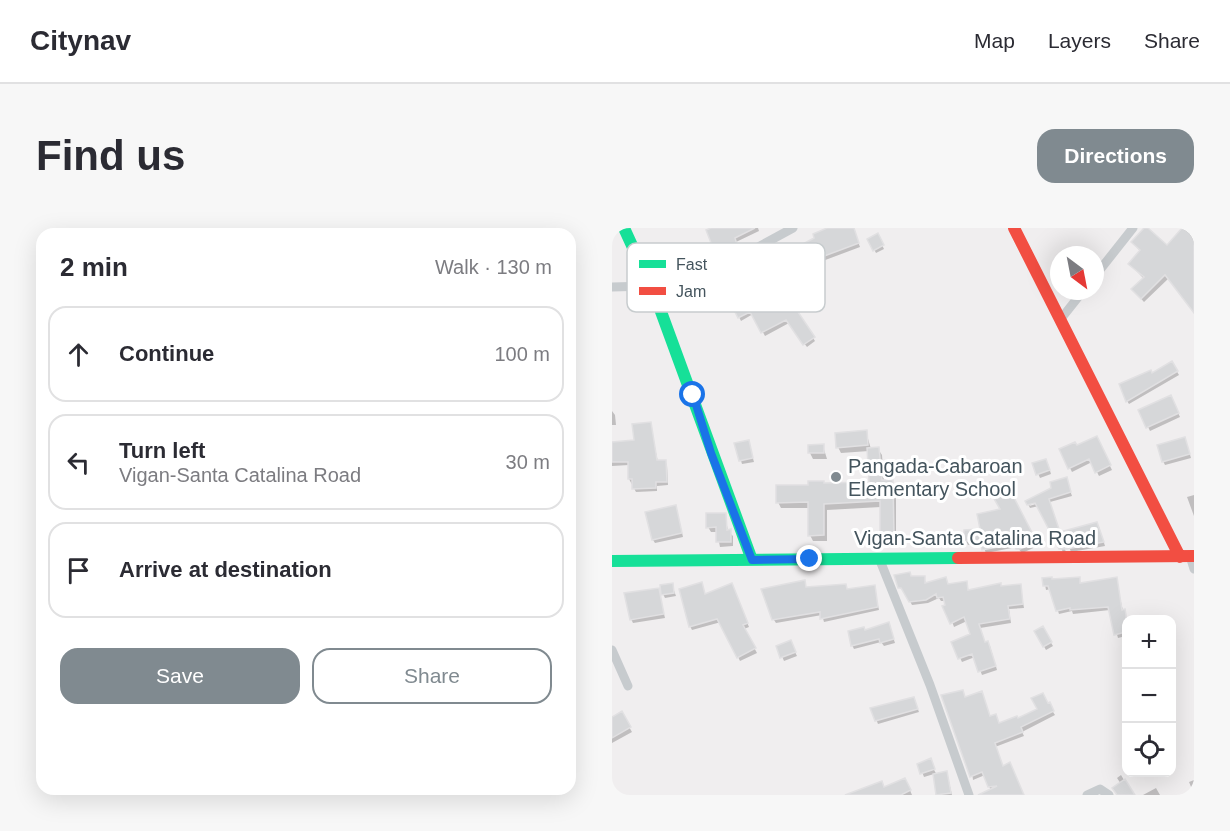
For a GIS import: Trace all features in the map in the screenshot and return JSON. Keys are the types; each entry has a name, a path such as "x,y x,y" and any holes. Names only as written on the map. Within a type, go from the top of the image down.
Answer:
{"street":[{"path":"624,228 631,243"},
{"path":"766,243 793,228"},
{"path":"1014,228 1060,320 1189,559"},
{"path":"1104,265 1133,228"},
{"path":"612,287 627,287"},
{"path":"1060,320 1076,300"},
{"path":"661,312 752,560"},
{"path":"879,558 930,685 969,795"},
{"name":"Vigan-Santa Catalina Road","path":"612,561 879,558 1189,559"},
{"path":"612,650 628,686"},
{"path":"1087,795 1100,789 1109,795"}],"building":[{"path":"755,228 735,238 736,243 711,243 706,230"},
{"path":"827,228 854,228 859,243 825,256 825,243 805,243 814,238 813,234"},
{"path":"1144,228 1148,228 1167,245 1182,228 1194,228 1194,313 1165,275 1141,299 1131,289 1144,277 1128,264 1140,250 1131,242"},
{"path":"878,233 884,245 873,251 867,239"},
{"path":"735,312 750,312 738,318"},
{"path":"750,312 798,312 815,337 803,345 786,320 761,333"},
{"path":"1172,361 1178,371 1126,402 1119,384 1151,370 1152,373"},
{"path":"1171,395 1179,413 1146,428 1138,410"},
{"path":"651,422 657,460 666,460 667,482 656,482 656,488 632,489 632,479 628,479 628,462 612,462 612,442 634,440 632,424"},
{"path":"867,430 868,445 836,448 835,433"},
{"path":"1097,436 1111,465 1095,473 1089,459 1068,469 1059,449 1075,442 1077,445"},
{"path":"1185,437 1190,454 1162,462 1157,445"},
{"path":"749,440 753,458 739,461 734,443"},
{"path":"824,444 824,453 808,453 808,445"},
{"path":"879,447 882,480 893,480 894,534 880,534 880,501 824,504 824,535 808,536 808,502 776,503 776,485 808,485 808,481 869,482 867,448"},
{"path":"1046,459 1050,470 1036,475 1032,463"},
{"path":"1067,477 1071,492 1049,499 1060,532 1097,522 1104,542 1067,549 1065,539 1062,540 1066,549 1059,549 1035,503 1027,505 1025,501 1051,488 1050,482"},
{"path":"1009,488 1037,542 1020,549 1016,549 1014,544 982,550 980,541 964,541 964,530 980,529 977,514 1000,509 993,497"},
{"path":"676,505 682,533 652,540 645,512"},
{"path":"706,513 726,513 727,530 731,529 731,542 716,542 716,527 706,528"},
{"path":"910,572 911,576 925,576 925,583 946,577 948,584 967,581 968,590 1001,583 1001,586 1021,584 1023,604 1008,606 1010,619 979,624 985,642 988,641 996,666 978,672 972,654 958,659 951,642 970,634 964,617 950,624 942,606 945,605 943,597 937,598 936,594 926,600 909,602 901,588 898,588 894,575"},
{"path":"1080,577 1080,583 1117,577 1122,610 1125,609 1126,615 1122,615 1122,633 1114,635 1108,607 1070,610 1070,608 1056,611 1048,586 1043,586 1042,578"},
{"path":"805,580 806,587 846,584 847,589 875,585 878,607 820,619 820,612 772,620 761,589"},
{"path":"702,582 705,594 732,583 748,623 743,625 756,648 737,658 717,619 689,627 679,589"},
{"path":"673,583 674,593 661,595 660,585"},
{"path":"659,588 664,614 630,620 624,593"},
{"path":"889,622 894,639 880,643 879,639 851,646 848,631 864,627 865,630"},
{"path":"1043,626 1052,642 1043,647 1034,631"},
{"path":"791,640 796,652 780,658 776,646"},
{"path":"963,690 965,697 982,691 990,716 996,714 999,723 1017,716 1018,718 1037,709 1031,698 1043,693 1048,703 1050,702 1054,711 1021,727 1023,732 995,743 1003,766 1010,762 1024,795 978,795 997,786 988,787 982,772 970,777 941,695"},
{"path":"914,697 918,709 875,721 870,708"},
{"path":"622,711 631,727 612,738 612,717"},
{"path":"931,758 935,769 920,774 917,764"},
{"path":"947,771 951,793 936,795 933,774"},
{"path":"905,778 911,790 901,795 845,795 882,781 884,787"},
{"path":"1125,779 1135,795 1117,795 1112,788"}],"traffic: fast":[{"path":"624,228 631,243"},
{"path":"661,312 752,560"},
{"path":"612,561 958,558"}],"traffic: jam":[{"path":"1014,228 1180,557"},
{"path":"958,558 1194,556"}],"place":[{"name":"Pangada-Cabaroan Elementary School","path":"836,477"}],"route":[{"path":"693,395 711,453 752,560 810,559"}]}
